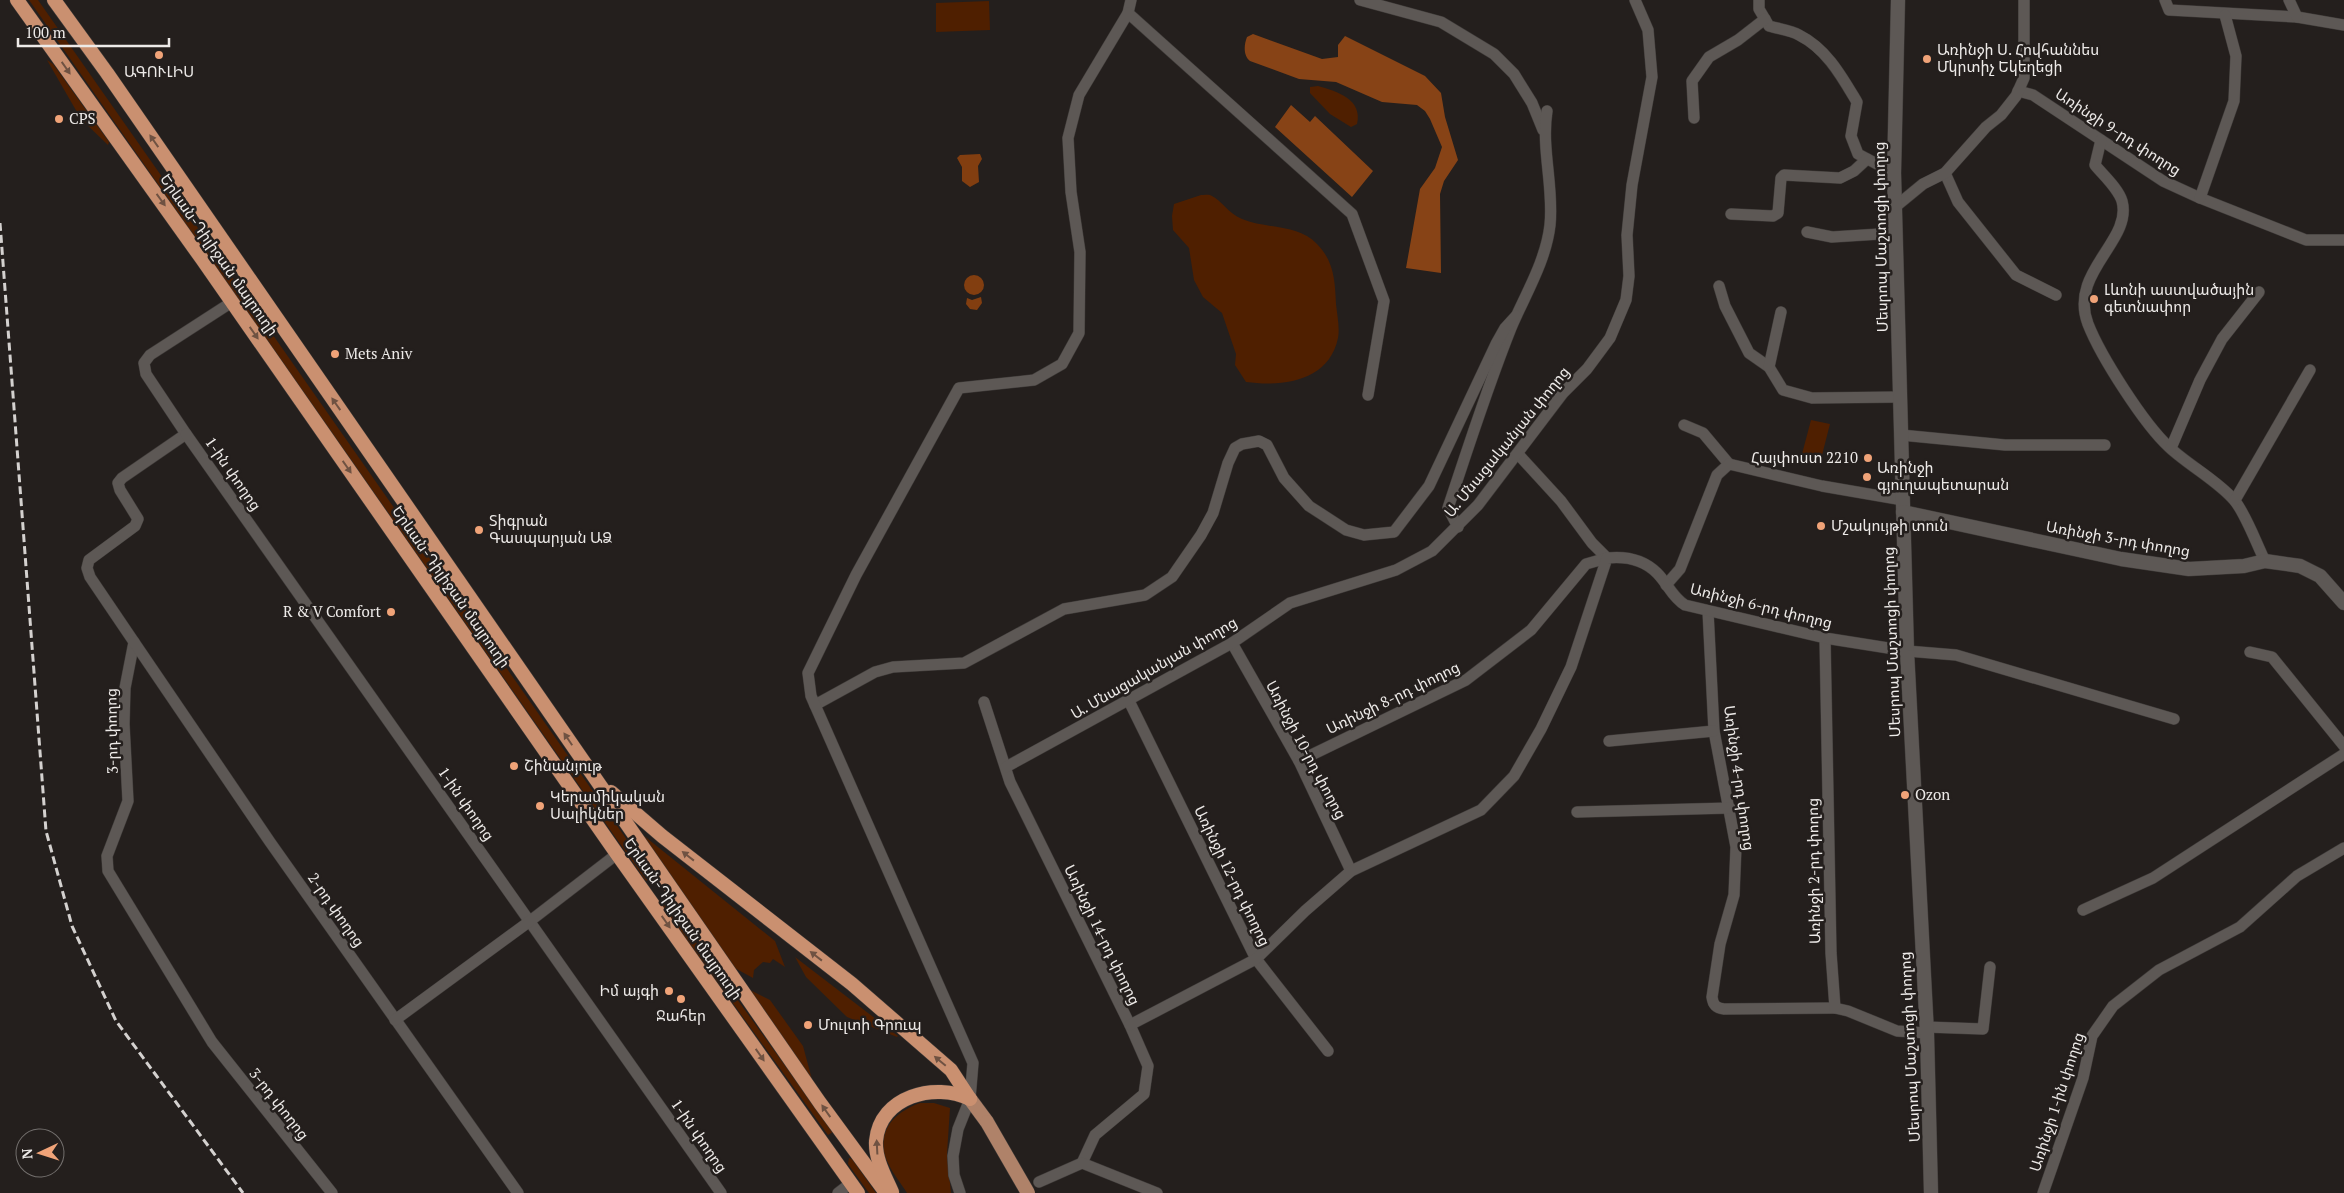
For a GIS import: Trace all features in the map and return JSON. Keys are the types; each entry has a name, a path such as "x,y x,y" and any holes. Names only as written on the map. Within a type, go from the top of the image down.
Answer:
{"highway":[{"name":"Երևան-Դիլիջան մայրուղի","path":"17,0 232,302 617,854 854,1188"},
{"name":"Երևան-Դիլիջան մայրուղի","path":"54,0 107,73 845,1138 886,1193"},
{"path":"596,779 662,836 852,984 951,1070 970,1099"},
{"path":"648,896 653,884 668,884"},
{"path":"892,1193 878,1161 876,1140 882,1121 891,1109 903,1100 933,1091 962,1095 970,1099"},
{"path":"827,1150 841,1151 845,1138"}],"main road":[{"path":"970,1099 988,1122 1028,1193"}],"street":[{"path":"960,1193 954,1175 952,1156 958,1129 970,1099 973,1063 811,696 808,673 856,575 959,388 1034,380 1062,364 1079,333 1080,252 1071,192 1068,138 1079,95 1128,13 1131,0"},
{"path":"1360,0 1441,22 1494,54 1514,74 1532,103 1544,131"},
{"name":"Ա. Մնացականյան փողոց","path":"1006,767 1232,643 1290,603 1396,570 1432,552 1478,505 1563,393 1587,369 1610,338 1626,300 1629,276 1628,235 1632,185 1652,77 1648,30 1635,0"},
{"path":"1759,0 1759,9 1769,26 1798,34 1820,48 1839,73 1857,102 1852,136 1858,154 1894,173"},
{"name":"Մեսրոպ Մաշտոցի փողոց","path":"1898,0 1894,173 1901,435 1907,651 1926,1030 1931,1193"},
{"path":"1895,207 1923,184 1945,173 1986,127 2001,116 2018,91 2024,78 2024,0"},
{"path":"2165,0 2169,10 2297,17 2344,25"},
{"path":"2289,0 2297,17"},
{"path":"1128,13 1352,214 1384,300 1368,395"},
{"path":"2200,198 2234,101 2236,56 2225,14"},
{"path":"1694,118 1692,81 1709,57 1738,40 1765,19"},
{"name":"Առինջի 9-րդ փողոց","path":"2018,91 2033,95 2163,181 2200,198 2306,240 2344,240"},
{"path":"1458,527 1448,508 1481,404 1516,316 1532,282 1550,225 1544,131 1547,111"},
{"path":"2101,140 2095,165 2118,194 2123,207 2118,230 2090,276 2085,294 2084,309 2088,323 2103,355 2157,435 2170,448 2234,500 2264,561"},
{"path":"1731,214 1773,216 1778,213 1781,178 1784,175 1840,178 1854,171 1867,159"},
{"path":"1945,173 1958,202 2016,275 2056,294"},
{"path":"1806,232 1832,237 1896,233"},
{"path":"1718,286 1725,306 1749,353 1769,366 1783,390 1812,398 1900,397"},
{"path":"2170,448 2200,380 2222,339 2260,292"},
{"path":"134,642 90,577 87,568 89,560 135,526 138,519 120,490 118,483 122,478 186,434 146,374 144,363 150,355 232,302"},
{"path":"1769,366 1781,312"},
{"path":"815,705 874,672 893,667 964,663 1064,609 1081,605 1119,601 1151,591 1172,577 1201,535 1213,513 1228,463 1235,448 1242,444 1259,441 1267,445 1284,478 1309,506 1346,530 1364,535 1394,532 1429,486 1496,344 1505,328 1516,316"},
{"path":"2234,500 2310,370"},
{"path":"1684,425 1703,433 1729,464 1903,506"},
{"name":"1-ին փողոց","path":"186,434 721,1193"},
{"path":"1901,435 2005,445 2105,445"},
{"path":"1130,1025 1256,959 1305,911 1351,871 1481,810 1514,776 1541,729 1571,667 1607,558 1592,543 1561,501 1518,454"},
{"path":"1666,585 1680,569 1717,475 1729,464"},
{"name":"Առինջի 3-րդ փողոց","path":"1903,506 2121,559 2189,570 2244,566 2264,561 2300,566 2320,576 2344,602"},
{"name":"Առինջի 6-րդ փողոց","path":"1607,558 1626,556 1645,564 1658,574 1675,598 1685,605 1825,638 1907,651 1956,656 2174,719"},
{"name":"Առինջի 8-րդ փողոց","path":"1299,761 1466,680 1531,630 1586,564 1607,558"},
{"name":"Առինջի 4-րդ փողոց","path":"1708,611 1714,731 1736,847 1734,895 1720,944 1712,997 1713,1003 1717,1008 1724,1009 1835,1008"},
{"name":"Առինջի 2-րդ փողոց","path":"1825,638 1831,953 1835,1008"},
{"name":"2-րդ փողոց","path":"134,642 270,842 518,1193"},
{"name":"3-րդ փողոց","path":"134,642 125,688 124,724 128,801 107,856 108,871 212,1042 332,1193"},
{"name":"Առինջի 10-րդ փողոց","path":"1232,643 1299,761 1351,871"},
{"path":"2250,652 2272,658 2344,746"},
{"name":"Առինջի 12-րդ փողոց","path":"1129,701 1256,959 1328,1050"},
{"name":"Առինջի 14-րդ փողոց","path":"984,702 1010,782 1130,1025 1148,1066 1144,1094 1095,1135 1082,1163"},
{"path":"1609,741 1714,731"},
{"path":"2083,910 2153,878 2344,754"},
{"path":"1577,812 1730,808"},
{"name":"Առինջի 1-ին փողոց","path":"2043,1193 2083,1078 2092,1036 2114,1006 2158,970 2240,927 2298,876 2344,848"},
{"path":"395,1020 530,921 617,854"},
{"path":"1835,1008 1848,1011 1897,1031 1983,1029 1990,967"},
{"path":"1039,1182 1082,1163 1157,1193"},
{"path":"838,1193 854,1188"}],"shaded area":[{"path":"29,0 38,0 653,877 646,881"},
{"path":"989,1 990,30 936,32 936,3"},
{"path":"1253,34 1322,59 1338,57 1338,45 1345,36 1425,76 1441,93 1445,117 1458,160 1444,181 1440,194 1441,273 1406,268 1420,189 1435,168 1442,147 1425,111 1417,105 1382,102 1336,82 1299,79 1250,61 1246,56 1245,47 1247,37"},
{"path":"47,60 53,64 109,142 108,145 81,119"},
{"path":"1318,86 1340,94 1352,102 1358,115 1357,124 1351,127 1330,114 1310,93 1310,87"},
{"path":"1291,105 1310,122 1315,116 1373,171 1352,197 1275,127"},
{"path":"980,154 982,159 978,166 979,182 970,187 962,181 962,167 957,158 960,155"},
{"path":"1201,195 1211,195 1242,219 1301,233 1317,244 1327,257 1334,279 1339,334 1333,352 1325,364 1315,372 1289,382 1246,382 1235,365 1236,354 1222,313 1203,297 1194,280 1189,248 1173,230 1172,216 1174,204"},
{"path":"974,275 981,278 984,285 981,292 974,295 967,292 964,285 967,278"},
{"path":"981,297 982,303 977,310 970,309 966,304 967,298 972,300"},
{"path":"1811,420 1830,424 1821,459 1802,454"},
{"path":"643,835 775,941 785,967 773,959 770,963 763,962 754,970 753,978 731,966"},
{"path":"664,898 833,1132 828,1135 659,901"},
{"path":"795,957 898,1036 847,1017 806,977"},
{"path":"744,987 770,1000 803,1046 813,1083"},
{"path":"920,1103 934,1103 950,1108 947,1154 951,1193 907,1193 890,1167 884,1152 885,1134 894,1118"},
{"path":"849,1158 852,1159 876,1193 869,1193 848,1164"}],"railway":[{"path":"0,223 46,831 72,926 116,1021 243,1193"}],"place":[{"name":"ԱԳՈՒԼԻՍ","path":"159,55"},
{"name":"Առինջի Ս. Հովհաննես Մկրտիչ Եկեղեցի","path":"1927,59"},
{"name":"CPS","path":"59,119"},
{"name":"Լևոնի աստվածային գետնափոր","path":"2094,299"},
{"name":"Mets Aniv","path":"335,354"},
{"name":"Հայփոստ 2210","path":"1868,458"},
{"name":"Առինջի գյուղապետարան","path":"1867,477"},
{"name":"Մշակույթի տուն","path":"1821,526"},
{"name":"Տիգրան Գասպարյան ԱՁ","path":"479,530"},
{"name":"R & V Comfort","path":"391,612"},
{"name":"Շինանյութ","path":"514,766"},
{"name":"Ozon","path":"1905,795"},
{"name":"Կերամիկական Սալիկներ","path":"540,806"},
{"name":"Իմ այգի","path":"669,991"},
{"name":"Ջահեր","path":"681,999"},
{"name":"Մուլտի Գրուպ","path":"808,1025"}]}
